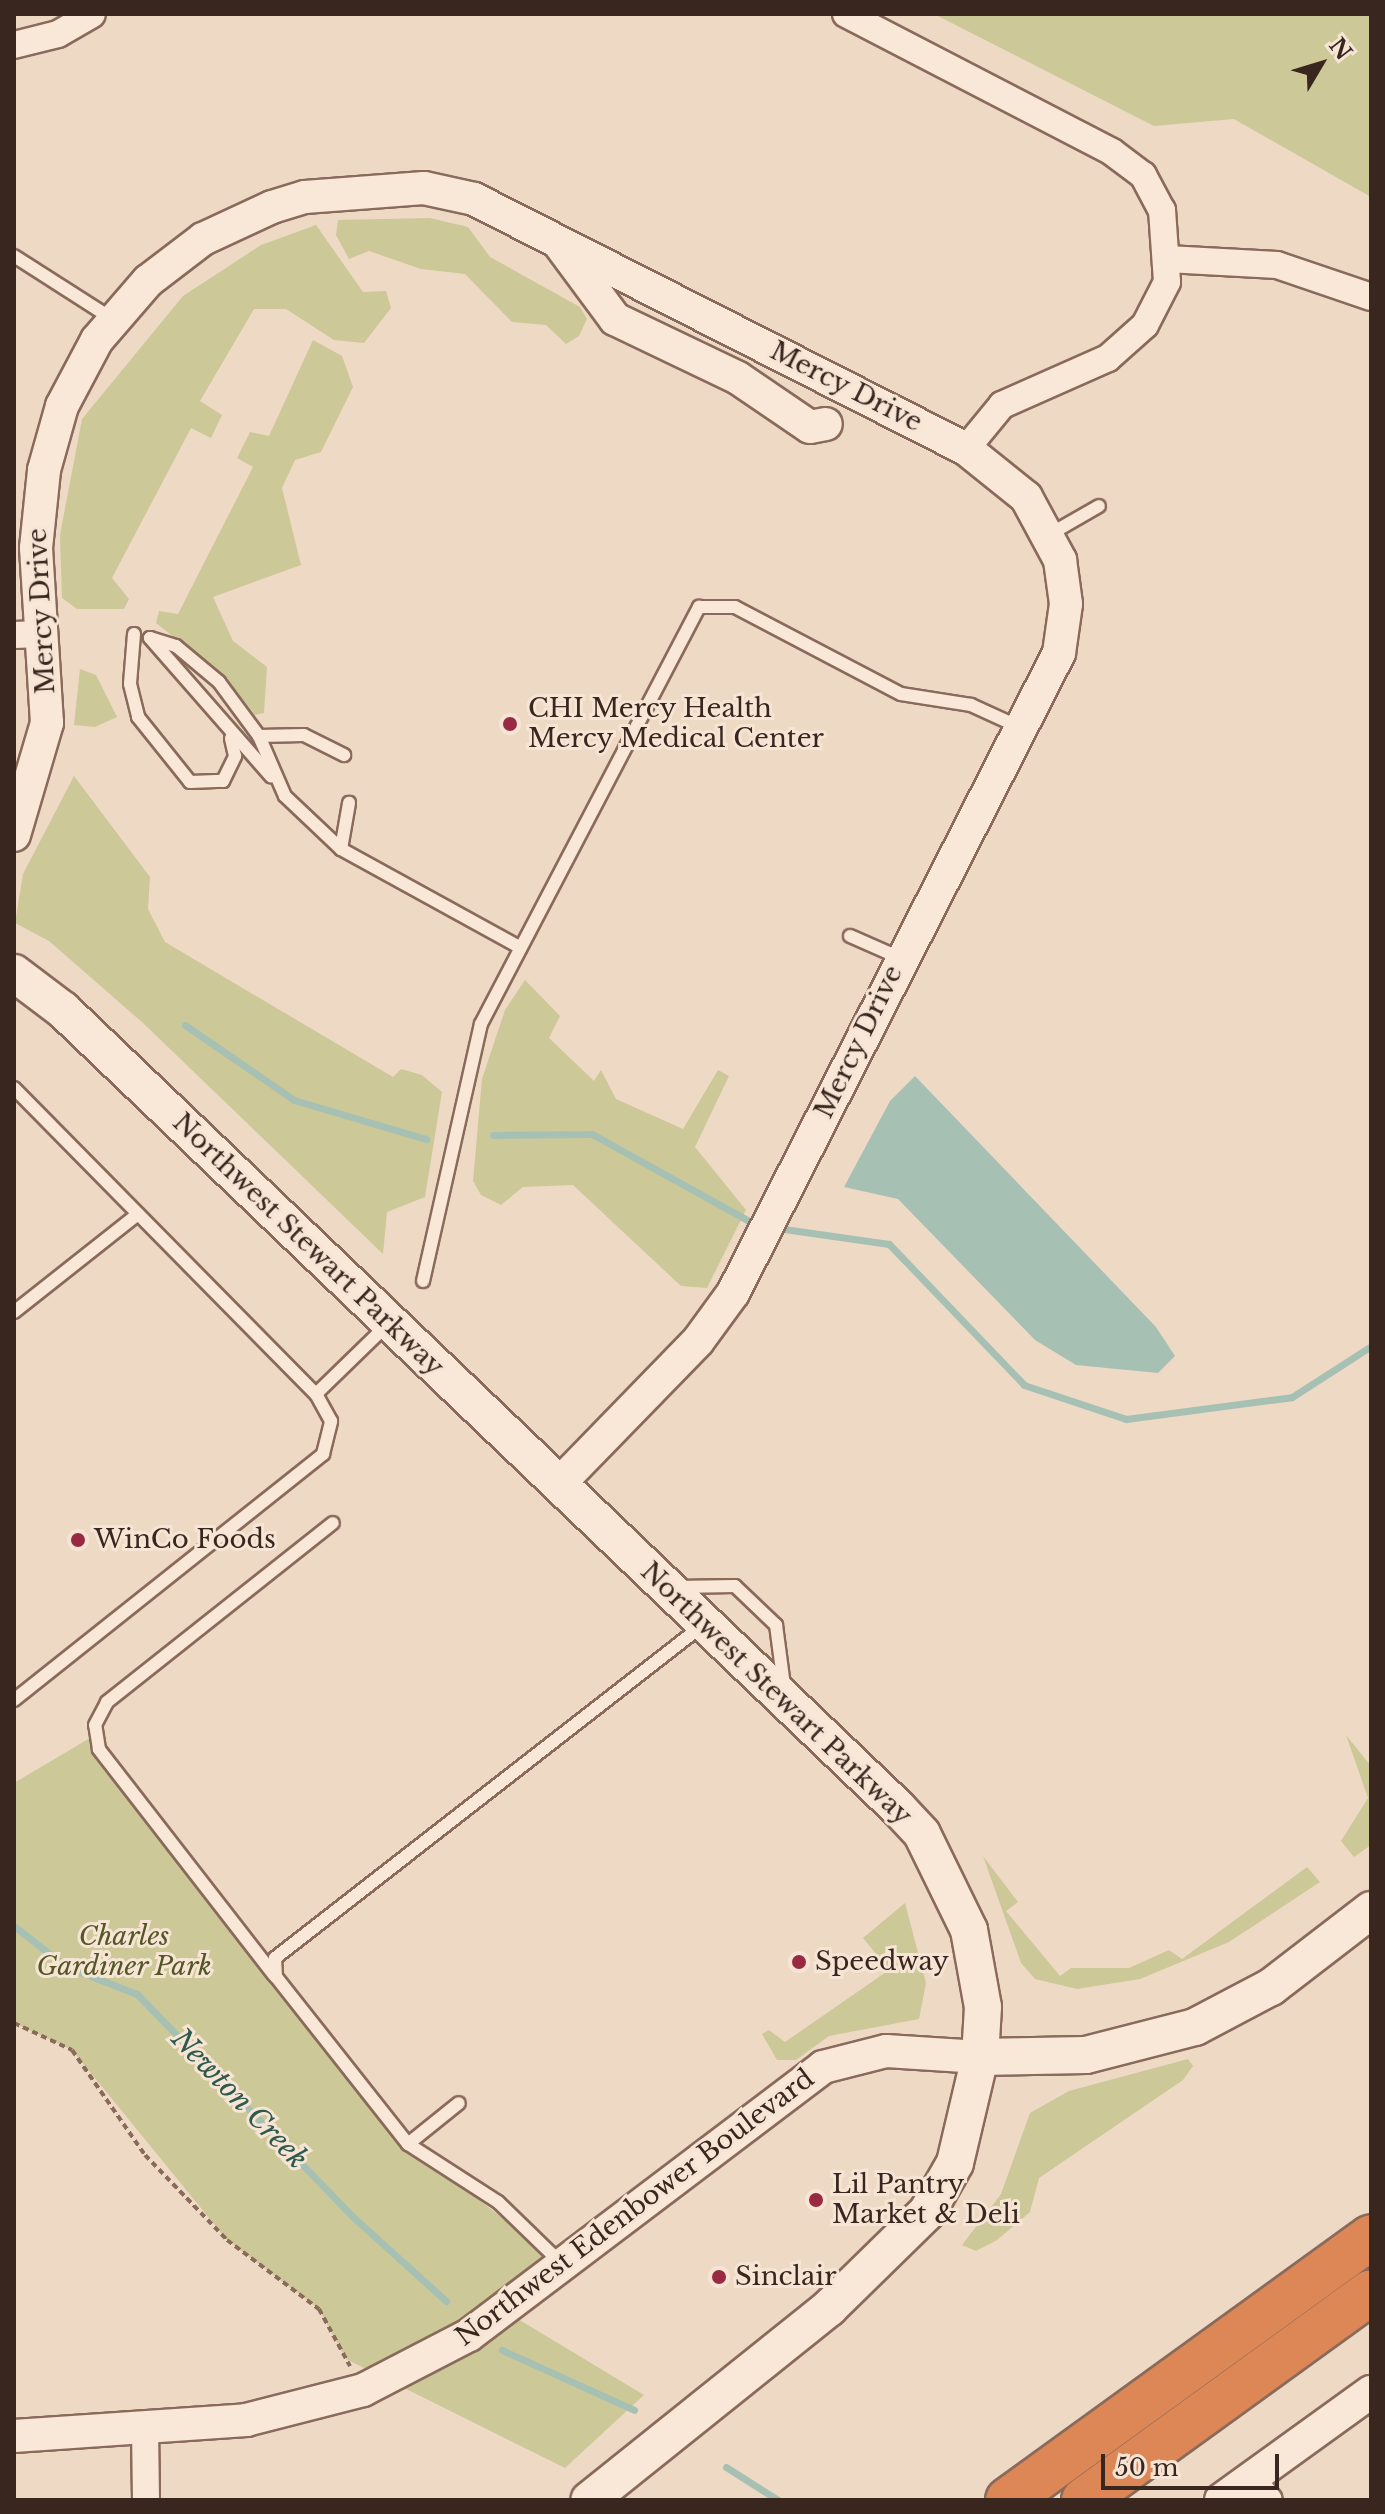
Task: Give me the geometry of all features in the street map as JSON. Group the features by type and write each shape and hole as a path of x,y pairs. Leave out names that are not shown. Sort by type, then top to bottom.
{"highway":[{"path":"1008,2500 1371,2237"},
{"path":"1084,2500 1371,2292"}],"main road":[{"name":"Northwest Stewart Parkway","path":"14,973 63,1010 703,1625 898,1808 939,1864 978,1967 980,2057 955,2163 927,2212 829,2308 589,2500"},
{"name":"Northwest Edenbower Boulevard","path":"980,2057 1086,2055 1195,2027 1271,1987 1371,1910"}],"street":[{"path":"14,45 58,34 92,14"},
{"path":"846,14 1129,162 1155,191 1167,259 1158,302 1128,344 1002,405 966,449"},
{"name":"Mercy Drive","path":"14,835 43,753 27,634 51,439 78,370 114,320 176,257 238,222 305,197 449,192 554,238 966,449 1009,480 1052,533 1065,583 1064,626 1022,729 900,958 770,1225 733,1293 698,1341 558,1485"},
{"path":"554,238 615,319 745,383 810,427 826,424"},
{"path":"1167,259 1266,263 1371,297"},
{"name":"Northwest Edenbower Boulevard","path":"14,2436 246,2420 363,2390 469,2335 823,2067 886,2051 980,2057"},
{"path":"1221,2500 1260,2489 1371,2392"},
{"path":"145,2428 146,2500"}],"lane":[{"path":"14,256 114,320"},
{"path":"1052,533 1099,506"},
{"path":"423,1281 451,1178 466,1069 521,948 699,607 735,607 901,694 971,705 1022,729"},
{"path":"134,634 130,684 138,717 175,767 200,787 223,781 235,756 231,738"},
{"path":"279,784 259,736 194,658 150,638 231,738 341,849 521,948"},
{"path":"259,736 304,735 344,755"},
{"path":"341,849 349,803"},
{"path":"850,936 900,958"},
{"path":"14,1088 316,1394 331,1421 323,1454 14,1700"},
{"path":"14,1312 138,1214"},
{"path":"316,1394 390,1323"},
{"path":"333,1523 107,1702 95,1725 99,1749 408,2144 498,2202 563,2265"},
{"path":"664,1587 735,1586 776,1625 786,1701"},
{"path":"276,1977 275,1958 294,1938 703,1625"},
{"path":"408,2144 459,2103"}],"path":[{"path":"14,2023 72,2050 145,2155 227,2240 319,2309 363,2390"}],"green space":[{"path":"934,14 1371,14 1371,197 1234,119 1154,126"},
{"path":"430,218 468,227 490,257 580,307 587,319 579,336 566,344 546,325 512,322 465,274 421,269 369,251 349,259 336,235 338,220"},
{"path":"316,225 363,292 386,291 391,308 364,343 334,340 286,309 254,309 200,401 222,415 211,438 191,428 112,578 129,599 124,609 77,609 62,598 60,535 82,419 183,296 261,245"},
{"path":"313,340 342,356 353,387 321,452 295,460 282,488 301,565 213,597 233,641 267,667 264,713 255,715 225,677 156,623 159,611 178,614 253,467 237,458 250,432 269,436"},
{"path":"80,669 96,675 117,717 95,727 74,725"},
{"path":"74,776 150,877 148,909 165,942 393,1077 401,1069 422,1075 442,1092 425,1197 387,1212 383,1254 143,1023 49,941 15,923 23,874"},
{"path":"525,980 560,1016 549,1038 594,1081 601,1070 616,1099 683,1129 718,1070 729,1076 695,1147 746,1210 707,1288 681,1286 573,1185 523,1187 501,1205 481,1195 473,1181 482,1079 505,1010"},
{"name":"Charles Gardiner Park","path":"95,1735 421,2155 563,2265 503,2310 644,2395 565,2468 346,2359 319,2309 227,2240 72,2050 14,2023 14,1783"},
{"path":"1346,1735 1371,1766 1371,1845 1354,1857 1341,1841 1368,1798"},
{"path":"983,1856 1018,1902 1006,1911 1060,1976 1071,1968 1129,1968 1169,1950 1182,1959 1307,1867 1320,1882 1229,1942 1140,1979 1077,1989 1035,1979 1021,1963"},
{"path":"905,1903 926,1983 919,2019 829,2036 796,2060 777,2060 762,2034 769,2030 785,2042 889,1970 863,1938"},
{"path":"1188,2059 1193,2066 1183,2080 1039,2178 1030,2212 997,2240 976,2251 962,2245 1001,2194 1030,2113 1069,2091"}],"shaded area":[{"path":"915,1076 1156,1327 1175,1356 1158,1373 1076,1365 1035,1340 898,1199 844,1187 890,1101"}],"waterway":[{"path":"185,1025 294,1100 426,1139"},
{"path":"493,1135 592,1134 756,1225"},
{"path":"777,1228 889,1244 1024,1385 1126,1419 1292,1397 1371,1346"},
{"name":"Newton Creek","path":"14,1926 65,1966 137,1994 352,2216 446,2301"},
{"name":"Newton Creek","path":"502,2350 634,2410"},
{"name":"Newton Creek","path":"726,2467 778,2500"}],"place":[{"name":"CHI Mercy Health Mercy Medical Center","path":"510,724"},
{"name":"WinCo Foods","path":"78,1540"},
{"name":"Speedway","path":"799,1962"},
{"name":"Lil Pantry Market & Deli","path":"816,2200"},
{"name":"Sinclair","path":"719,2277"}]}
